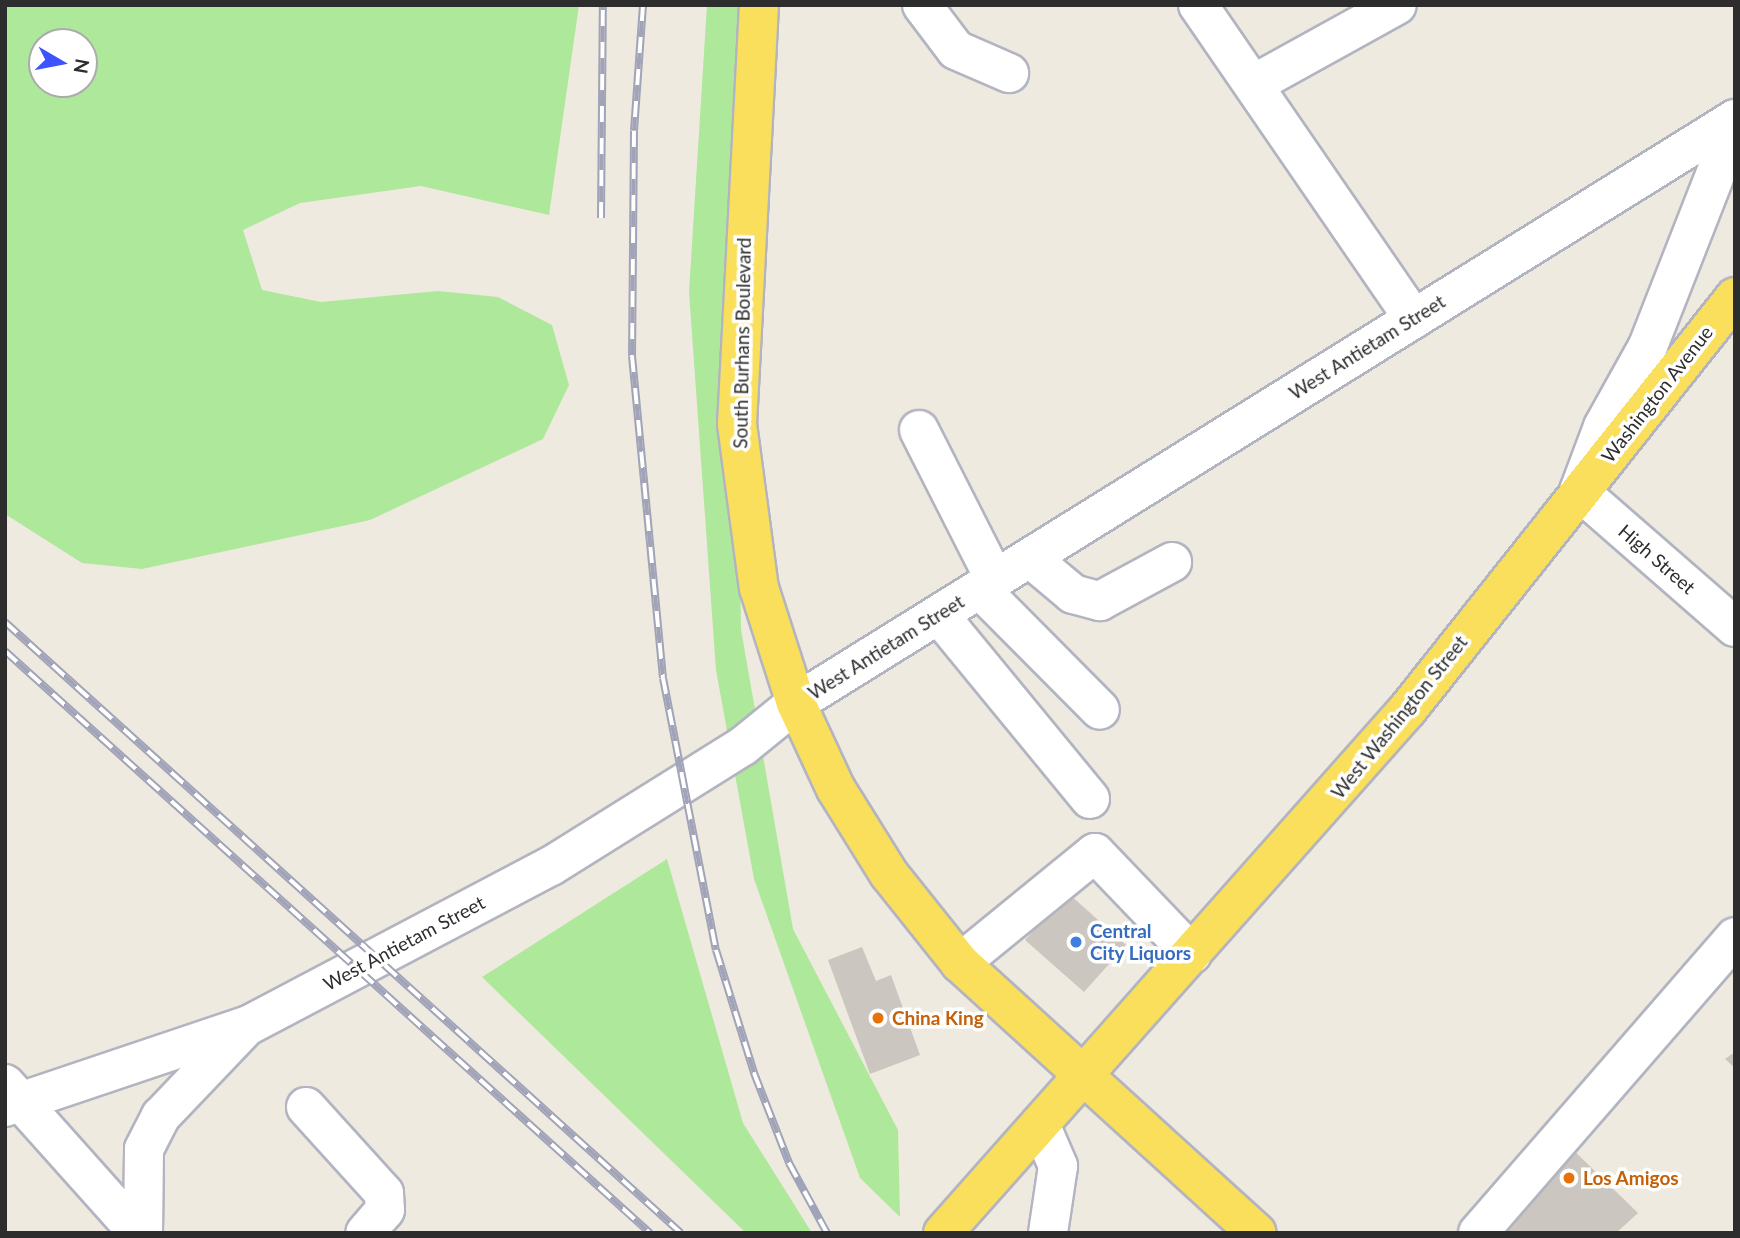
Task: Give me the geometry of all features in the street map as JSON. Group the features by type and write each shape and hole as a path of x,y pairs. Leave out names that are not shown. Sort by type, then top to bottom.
{"main road":[{"name":"South Burhans Boulevard","path":"759,5 737,424 759,588 796,704 836,789 882,863 960,964 1081,1077 1258,1233"},
{"name":"Washington Avenue","path":"1579,491 1731,308"},
{"name":"West Washington Street","path":"943,1233 1408,709 1579,491"}],"street":[{"path":"922,5 956,50 1009,74"},
{"path":"1198,5 1414,319"},
{"path":"1254,84 1397,5"},
{"name":"West Antietam Street","path":"9,1096 249,1025 551,866 743,746 796,704 1735,121"},
{"name":"West Washington Street","path":"1579,491 1603,427 1648,346 1735,121"},
{"path":"919,430 988,584 1100,710"},
{"name":"High Street","path":"1579,491 1735,627"},
{"path":"1030,558 1073,594 1100,601 1172,562"},
{"path":"939,615 1090,799"},
{"path":"960,964 1094,853 1192,954"},
{"path":"1478,1233 1735,937"},
{"path":"141,1233 144,1149 161,1116 249,1025"},
{"path":"9,1096 141,1233"},
{"path":"306,1107 384,1193 385,1210 365,1233"},
{"path":"1040,1124 1058,1166 1048,1233"}],"green space":[{"path":"5,5 579,5 549,215 421,186 300,203 243,230 262,290 321,302 438,291 498,297 552,325 569,385 543,439 370,520 142,569 82,563 5,514"},
{"path":"707,5 745,5 734,168 741,629 793,929 898,1130 900,1217 860,1178 754,879 716,670 689,292"},
{"path":"667,859 743,1123 812,1233 746,1233 482,977"}],"building":[{"name":"Central City Liquors","path":"1068,893 1126,945 1084,992 1025,940"},
{"name":"China King","path":"862,947 876,981 891,975 920,1055 870,1074 828,960"},
{"path":"1735,1052 1735,1068 1725,1059"},
{"name":"Los Amigos","path":"1566,1143 1638,1213 1616,1233 1493,1233"}],"railway":[{"path":"601,218 603,5"},
{"path":"643,5 634,131 632,356 663,678 716,950 754,1073 789,1163 827,1233"},
{"path":"5,622 681,1233"},
{"path":"5,651 650,1233"}],"place":[{"name":"Central City Liquors","path":"1076,942"},
{"name":"China King","path":"878,1018"},
{"name":"Los Amigos","path":"1569,1178"}]}
